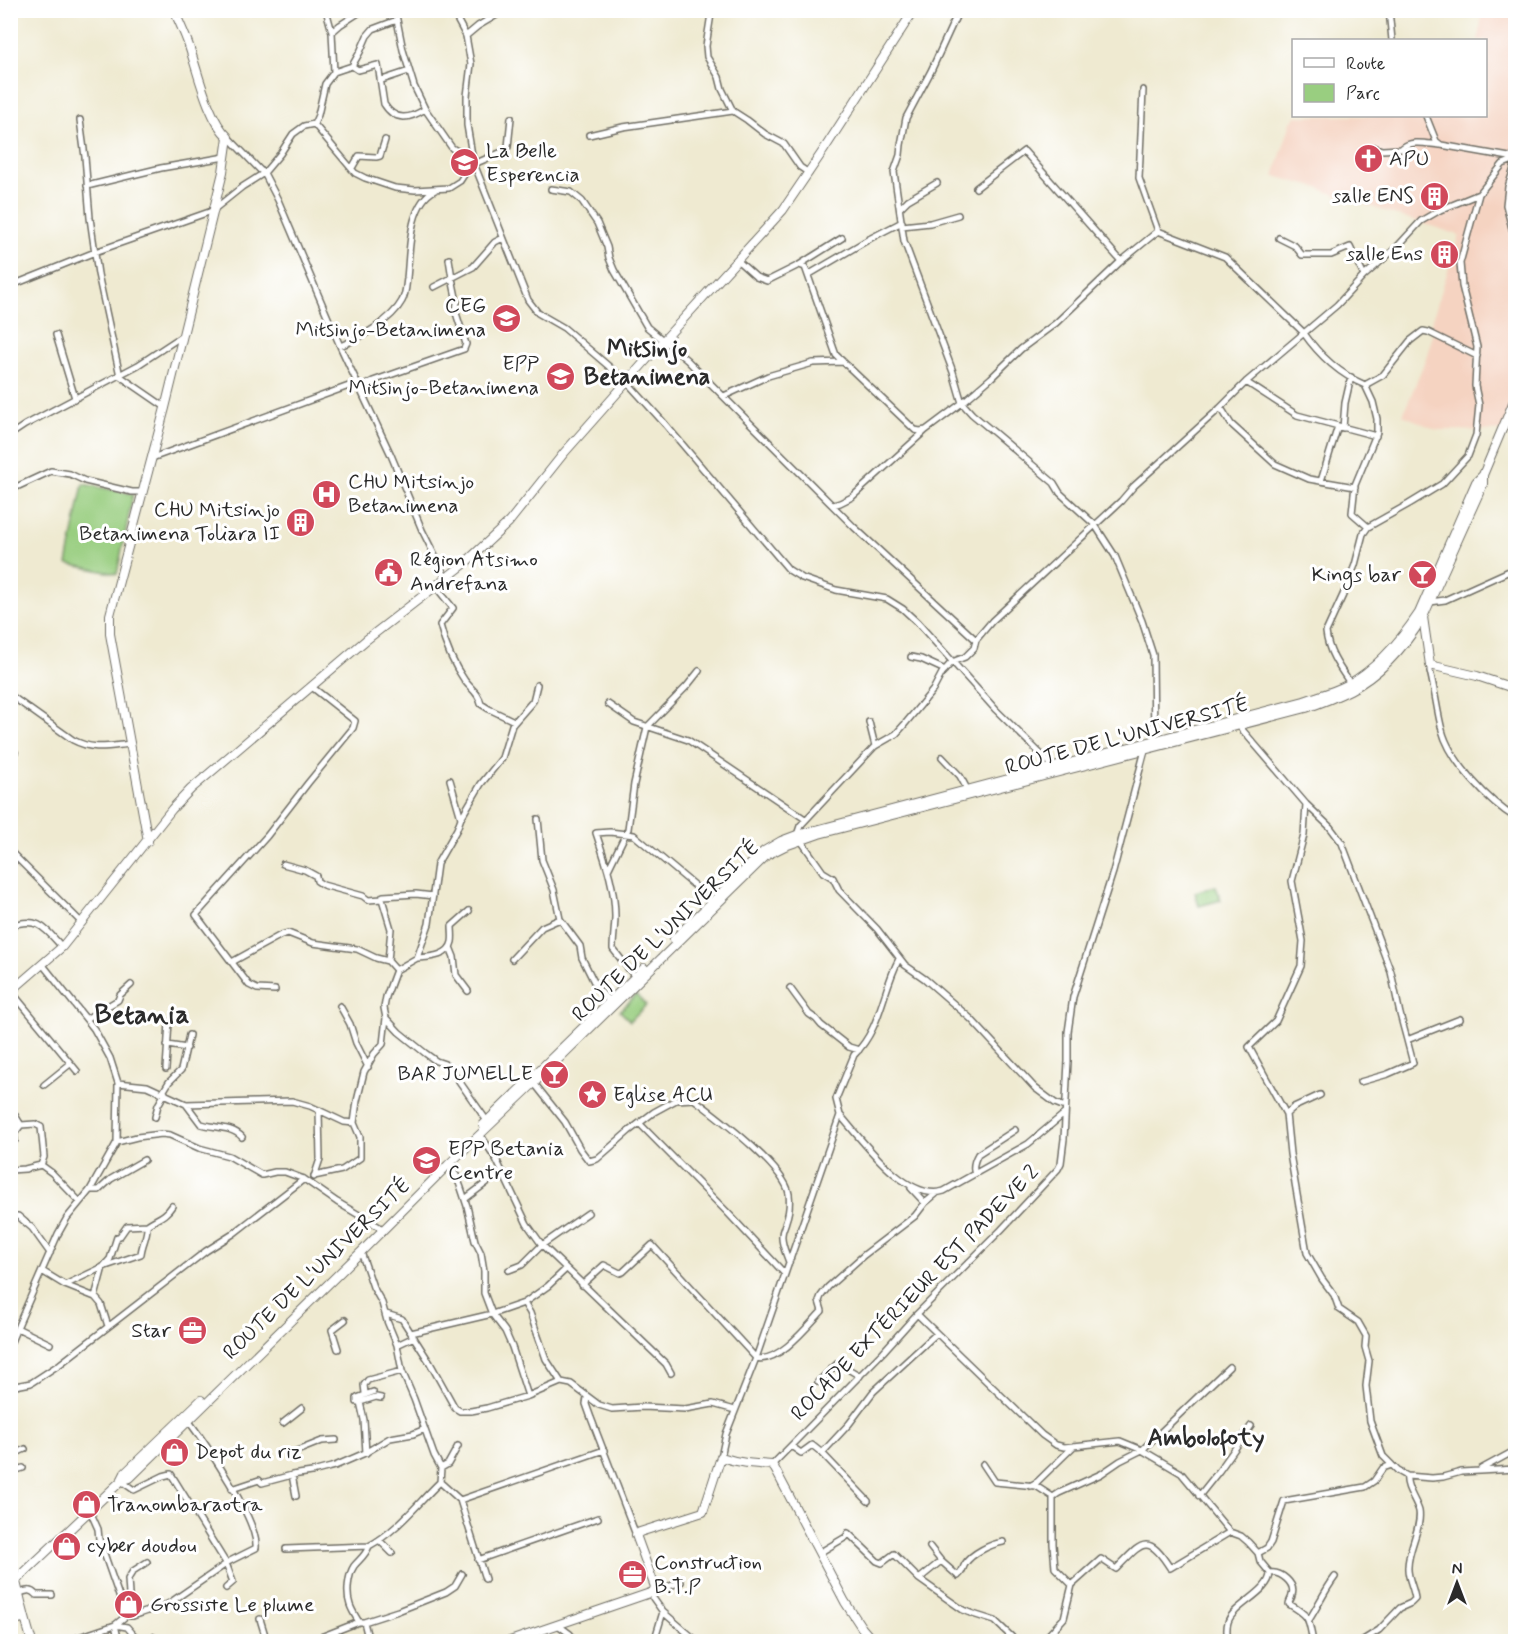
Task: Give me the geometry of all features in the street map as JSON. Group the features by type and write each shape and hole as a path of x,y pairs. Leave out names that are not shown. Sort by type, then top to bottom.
{"main road":[{"path":"148,841 110,634 110,615 152,458 223,172 228,137 221,130 213,114 174,10"},
{"path":"11,991 62,947 172,809 191,789 366,640 484,547 509,522 564,453 783,210 914,10"},
{"name":"ROUTE DE L'UNIVERSITÉ","path":"14,1583 764,851 798,837 1306,708 1340,695 1372,676 1411,636 1423,617 1483,484 1483,475 1515,396"},
{"name":"ROUTE DE L'UNIVERSITÉ","path":"847,825 967,789 1304,701 1350,683 1390,650 1419,613 1476,482 1483,475"},
{"path":"1423,617 1430,665 1477,676 1515,689"},
{"name":"ROUTE DE L'UNIVERSITÉ","path":"121,1481 130,1478 767,855 798,837"},
{"path":"507,1641 653,1592 655,1587 636,1535 703,1512 721,1457 731,1461 772,1465 853,1615 874,1641"},
{"path":"10,1559 14,1593 27,1641"},
{"path":"14,1593 32,1641"}],"street":[{"path":"326,10 332,32 334,72"},
{"path":"395,10 409,71 425,110 452,148 474,162"},
{"path":"452,10 466,36 471,64 467,96 467,125 474,162 528,300 538,313 564,328 627,382 789,570 802,578 836,590 887,599 903,609 996,710 1054,767"},
{"path":"466,36 505,10"},
{"path":"959,10 931,72 906,118 900,155 894,172 901,207 904,241 962,403 1054,483 1060,493 1095,525 1115,556 1153,655 1154,741"},
{"path":"1389,10 1392,39"},
{"path":"332,32 357,15"},
{"path":"711,15 706,46 707,57 733,111 783,144 800,167 809,173"},
{"path":"314,124 325,84 334,72 352,66 373,29 397,20"},
{"path":"352,66 358,70 378,65 384,104 387,109 403,117 411,117 425,110"},
{"path":"381,80 409,71"},
{"path":"1143,90 1139,178 1158,231 1225,257 1303,332 1322,357 1365,385 1377,419 1376,436 1355,487 1352,513 1368,527"},
{"path":"589,135 622,127 733,111"},
{"path":"1426,117 1436,141 1441,145"},
{"path":"314,124 355,173 381,184 405,189 435,190 449,188 460,181 474,162 502,152 508,147 511,118"},
{"path":"80,120 98,274 120,376 165,406"},
{"path":"10,286 95,252 212,211 264,173 293,134 304,126 314,124"},
{"path":"228,137 264,173 278,200 422,530 447,578"},
{"path":"352,168 359,156 380,156 385,140"},
{"path":"1373,147 1382,150 1401,149 1406,144 1412,143 1441,145 1515,160"},
{"path":"976,188 1024,151 1121,261"},
{"path":"87,186 161,168 225,157"},
{"path":"1350,683 1335,661 1326,632 1355,565 1364,534 1368,527 1442,484 1468,456 1476,435 1479,405 1475,386 1477,346 1462,286 1460,263 1479,194 1503,164 1515,160"},
{"path":"1515,160 1506,205 1515,244"},
{"path":"901,207 908,200 937,183"},
{"path":"551,189 571,192 582,201 597,223 614,270 647,327 687,360 854,527 976,640"},
{"path":"340,346 371,331 402,302 409,259 410,233 422,200 435,190"},
{"path":"582,1284 604,1265 620,1273 623,1272 652,1245 756,1358 768,1358 801,1334 822,1311 819,1301 828,1287 864,1255 915,1216 937,1193 1028,1144 1066,1110 1035,1088 970,1019 899,959 877,929 839,890 832,878 823,872 798,837 800,826 875,746 896,734 933,690 945,670 952,662 965,657 974,648 976,640 992,621 1166,456 1246,382 1337,304 1421,221 1440,210 1479,194"},
{"path":"808,275 871,238 902,224 930,223 958,215"},
{"path":"833,505 852,497 926,430 962,403 1021,349 1056,323 1121,261 1158,231"},
{"path":"434,287 473,267 495,242 502,238"},
{"path":"737,260 756,277 767,281 799,266 842,238"},
{"path":"1279,238 1295,246 1302,255 1330,255 1350,247 1364,276"},
{"path":"152,458 464,349 466,344 456,313 458,302 449,258"},
{"path":"799,266 805,267 836,355 915,430 926,430"},
{"path":"1365,385 1383,375 1410,341 1424,331 1477,356"},
{"path":"56,335 75,398"},
{"path":"10,435 75,398 120,376 182,336"},
{"path":"724,396 768,376 813,363 843,362"},
{"path":"1322,481 1341,427 1351,377"},
{"path":"1246,382 1297,415 1376,436"},
{"path":"1219,409 1223,411 1230,424 1275,464 1309,479 1355,487"},
{"path":"10,490 51,471 70,474 85,481 132,492 142,492"},
{"path":"1430,602 1445,600 1515,568"},
{"path":"436,587 453,608 440,625 446,645 462,677 480,697 481,704 514,721"},
{"path":"911,657 945,670"},
{"path":"1430,665 1442,730 1448,745 1481,789 1515,818"},
{"path":"608,870 630,822 634,784 647,727 687,687 699,671"},
{"path":"417,958 429,924 437,864 457,829 460,818 481,784 502,758 512,725 533,701 537,684"},
{"path":"275,990 257,989 249,985 196,915 267,836 353,728 355,721 312,687"},
{"path":"10,695 84,746 93,748 131,744"},
{"path":"608,704 634,722 688,740 805,819"},
{"path":"869,722 875,746"},
{"path":"1239,726 1342,843 1391,972 1413,1063 1388,1074 1360,1082"},
{"name":"ROCADE EXTÉRIEUR EST PADEVE 2","path":"772,1465 1058,1169 1062,1154 1066,1110 1068,1032 1073,997 1113,872 1145,750"},
{"path":"942,757 960,776 967,789"},
{"path":"450,780 460,818"},
{"path":"1306,804 1304,835 1292,880 1303,941 1301,966 1276,1021 1249,1047 1286,1114 1290,1154 1307,1253 1334,1294 1339,1309 1358,1322 1366,1336 1365,1347 1369,1362 1366,1386 1370,1421 1383,1456 1407,1476 1432,1478 1479,1470 1515,1469"},
{"path":"538,819 542,860 554,890 560,919 580,946 582,958 597,988 609,1001"},
{"path":"635,977 613,949 614,909 608,870 596,833 634,835 711,903"},
{"path":"10,851 82,923"},
{"path":"283,864 305,870 316,876 317,881 323,885 363,896 368,900 407,894 433,896"},
{"path":"382,899 390,929 388,961"},
{"path":"10,1387 32,1383 60,1364 306,1180 342,1170 360,1158 360,1137 354,1123 357,1101 364,1072 384,1040 386,1018 384,1008 396,970 417,958 434,957 450,947 452,926 469,910"},
{"path":"512,959 542,927 560,919"},
{"path":"10,926 18,923 38,923 62,947"},
{"path":"232,962 281,934 288,933 314,943 357,949 388,961 396,970"},
{"path":"450,947 454,957 456,975 468,991"},
{"path":"899,959 887,985 879,1017 854,1055 836,1099 840,1116 883,1163 908,1184 925,1203"},
{"path":"10,1344 67,1218 90,1190 117,1142 118,1083 111,1058 86,1019 43,965"},
{"path":"86,1019 118,1000 131,985"},
{"path":"790,988 820,1025 849,1047 859,1050"},
{"path":"11,991 77,1071"},
{"path":"340,1006 368,1067"},
{"path":"386,1018 425,1053 445,1064 452,1071 487,1121"},
{"path":"1407,1040 1460,1019"},
{"path":"166,1069 169,1022"},
{"path":"155,1117 169,1082 182,1070 189,1035"},
{"path":"167,1046 187,1048"},
{"path":"44,1085 70,1064"},
{"path":"118,1083 147,1086 186,1104 292,1101 319,1110 336,1119 354,1123"},
{"path":"534,1083 565,1122 589,1161 597,1159 654,1112 676,1100 694,1099 754,1148 787,1186 789,1206 782,1235 789,1263"},
{"path":"1286,1114 1294,1107 1320,1095"},
{"path":"186,1104 201,1124 232,1130 242,1137"},
{"path":"10,1107 21,1125"},
{"path":"314,1176 320,1159 319,1110"},
{"path":"721,1457 726,1434 756,1358 840,1116"},
{"path":"15,1140 14,1134 21,1125 35,1124 41,1127 44,1157 41,1165"},
{"path":"640,1124 785,1274"},
{"path":"975,1174 973,1169 978,1154 1015,1130"},
{"path":"480,1134 503,1173 527,1224 542,1245 666,1364 671,1373"},
{"path":"117,1142 137,1137 170,1135 199,1148 229,1156 262,1175 285,1172 306,1180 337,1202 381,1227"},
{"path":"90,1190 99,1190 111,1179 144,1160"},
{"path":"10,1170 41,1165"},
{"path":"41,1165 80,1202"},
{"path":"448,1165 456,1175 465,1199 475,1241 481,1252 484,1293 492,1314 505,1331 512,1347 528,1396"},
{"path":"465,1199 498,1174 503,1173"},
{"path":"908,1184 927,1192 937,1193"},
{"path":"95,1297 103,1267 110,1259 117,1237 127,1226 147,1226 167,1214 172,1206"},
{"path":"509,1270 522,1265 542,1245 588,1213"},
{"path":"10,1219 18,1216 32,1227 50,1253"},
{"path":"65,1285 103,1267 141,1254 147,1226"},
{"path":"286,1549 369,1546 391,1531 440,1482 441,1468 402,1371 397,1345 361,1252"},
{"path":"397,1345 413,1335 524,1303 548,1286 566,1269"},
{"path":"42,1271 65,1285 95,1297 101,1304 108,1326"},
{"path":"524,1303 530,1313 546,1359 561,1382"},
{"path":"386,1314 402,1319 455,1408 460,1411 487,1408 528,1396 561,1382 571,1384 599,1406 612,1409 685,1408 713,1404 735,1410"},
{"path":"917,1314 1042,1435 1056,1445 1120,1442 1142,1450 1180,1473 1230,1532 1241,1536 1248,1542 1258,1553 1260,1561 1270,1573 1270,1578 1230,1617 1227,1628 1228,1641"},
{"path":"338,1349 332,1330 345,1320"},
{"path":"17,1328 50,1344"},
{"path":"822,1453 849,1424 873,1392 936,1334"},
{"path":"818,1383 838,1363 860,1376"},
{"path":"1053,1497 1101,1474 1142,1450 1229,1367"},
{"path":"365,1393 364,1385 368,1380 402,1371"},
{"path":"366,1453 364,1420 357,1398 365,1393 373,1392"},
{"path":"360,1402 376,1397 381,1398"},
{"path":"587,1398 586,1404 636,1535"},
{"path":"283,1423 302,1408"},
{"path":"126,1614 133,1616 168,1604 226,1563 256,1548 254,1531 240,1501 188,1420"},
{"path":"1199,1496 1251,1426"},
{"path":"232,1489 259,1480 262,1482 335,1466 366,1453 390,1438 413,1434 425,1429"},
{"path":"297,1451 322,1441 336,1440"},
{"path":"791,1446 801,1453 812,1445 868,1501"},
{"path":"1030,1486 1075,1445"},
{"path":"441,1468 448,1464 458,1446"},
{"path":"10,1456 25,1449"},
{"path":"460,1500 604,1450"},
{"path":"1479,1470 1515,1450"},
{"path":"983,1464 996,1482 1036,1486 1053,1497"},
{"path":"1258,1553 1267,1548 1271,1542 1284,1501 1365,1487 1374,1481 1383,1468 1392,1465"},
{"path":"10,1472 23,1468"},
{"path":"121,1481 134,1490 171,1474 226,1563 233,1582 226,1588"},
{"path":"292,1475 296,1496"},
{"path":"1360,1641 1379,1630 1400,1608 1415,1599 1407,1568 1420,1518 1414,1498 1406,1484 1407,1476"},
{"path":"440,1482 460,1500 459,1503 485,1579"},
{"path":"1053,1497 1055,1568 1072,1585"},
{"path":"90,1511 126,1614"},
{"path":"478,1560 598,1518"},
{"path":"1042,1641 1064,1617 1072,1585 1101,1559 1116,1569 1139,1546 1151,1545 1161,1553 1170,1568 1230,1532"},
{"path":"819,1554 846,1537 848,1533 877,1561 882,1563 894,1554 919,1579 963,1610 995,1621 1017,1641"},
{"path":"379,1540 392,1553"},
{"path":"930,1546 941,1561 958,1576 972,1556 994,1544 1003,1542"},
{"path":"369,1546 367,1552 352,1570 348,1586 350,1606 362,1622 369,1641"},
{"path":"919,1579 941,1561"},
{"path":"115,1625 130,1611 128,1579 134,1571 147,1562"},
{"path":"1270,1573 1274,1572 1283,1576 1293,1592 1289,1604 1309,1620 1313,1641"},
{"path":"308,1641 398,1611 446,1592 455,1586 462,1574"},
{"path":"1309,1620 1324,1591 1335,1577"},
{"path":"681,1582 653,1592 653,1598 663,1612 698,1641"},
{"path":"14,1593 28,1590 36,1595 52,1595"},
{"path":"654,1641 663,1612"},
{"path":"260,1619 265,1641"},
{"path":"115,1625 119,1641"},
{"path":"64,1641 115,1625 128,1627 141,1641 153,1637"},
{"path":"558,1625 570,1634 569,1640 566,1641"}],"shaded area":[{"path":"1483,11 1515,11 1515,431 1437,430 1403,415 1426,358 1432,338 1432,321 1459,235 1318,188 1274,176 1291,122 1295,117 1487,117 1487,39 1478,39"}],"green space":[{"path":"83,484 133,494 117,574 67,564"},
{"path":"1216,886 1221,900 1199,906 1195,892"},
{"path":"636,995 646,1005 630,1021 620,1011"}],"place":[{"name":"APU","path":"1368,159"},
{"name":"La Belle Esperencia","path":"465,163"},
{"name":"salle ENS","path":"1435,196"},
{"name":"salle Ens","path":"1444,254"},
{"name":"CEG Mitsinjo-Betanimena","path":"507,318"},
{"name":"EPP Mitsinjo-Betanimena","path":"560,376"},
{"name":"CHU Mitsinjo Betanimena","path":"327,494"},
{"name":"CHU Mitsinjo Betanimena Toliara II","path":"301,522"},
{"name":"Région Atsimo Andrefana","path":"389,572"},
{"name":"Kings bar","path":"1422,575"},
{"name":"BAR JUMELLE","path":"554,1074"},
{"name":"Eglise ACU","path":"592,1095"},
{"name":"EPP Betania Centre","path":"427,1161"},
{"name":"Star","path":"192,1331"},
{"name":"Depot du riz","path":"174,1452"},
{"name":"Tranombaraotra","path":"86,1505"},
{"name":"cyber doudou","path":"66,1546"},
{"name":"Construction B.T.P","path":"633,1575"},
{"name":"Grossiste Le plume","path":"129,1605"}],"district":[{"name":"Mitsinjo Betanimena","path":"647,363"},
{"name":"Betania","path":"142,1015"},
{"name":"Ambolofoty","path":"1206,1438"}]}
